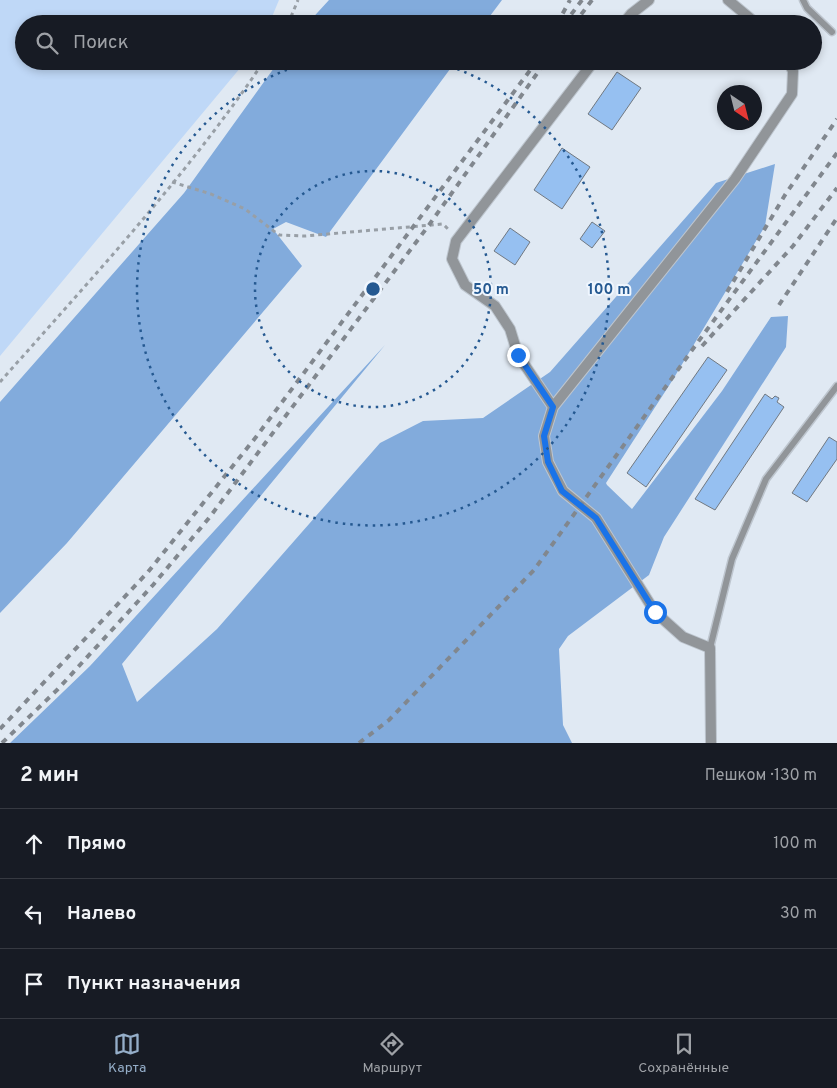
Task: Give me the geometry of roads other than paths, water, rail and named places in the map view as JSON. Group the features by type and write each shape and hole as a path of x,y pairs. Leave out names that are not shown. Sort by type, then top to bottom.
{"street":[{"path":"630,15 649,0"},
{"path":"728,0 746,15"},
{"path":"553,407 518,355 510,329 495,306 465,285 452,260 456,241 587,70"},
{"path":"711,743 710,648 683,637 655,612 596,518 562,491 548,462 544,436 553,407 735,179 792,94 794,70"}],"lane":[{"path":"803,0 807,8 814,15"},
{"path":"822,22 832,32"},
{"path":"710,648 732,558 766,479 837,386"}],"railway":[{"path":"562,15 570,0"},
{"path":"571,15 582,0"},
{"path":"581,15 592,0"},
{"path":"0,729 148,572 256,437 530,70"},
{"path":"2,743 58,689 153,585 209,518 429,225 540,70"},
{"path":"727,292 785,195 837,119"},
{"path":"359,743 389,720 534,570 837,153"},
{"path":"702,346 793,246 837,188"},
{"path":"779,305 837,218"}]}
